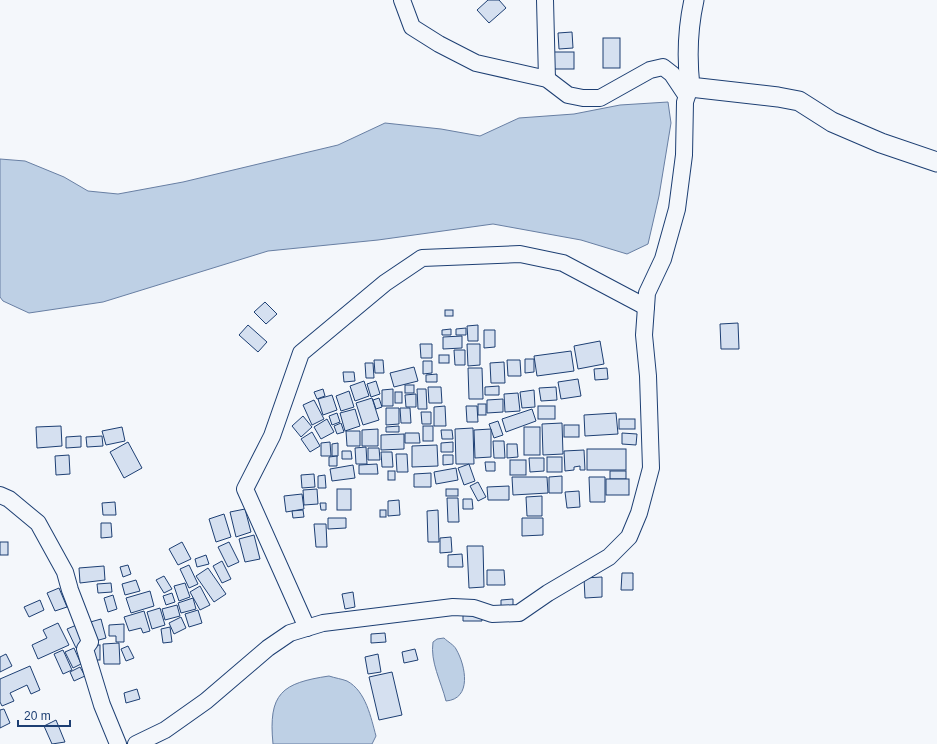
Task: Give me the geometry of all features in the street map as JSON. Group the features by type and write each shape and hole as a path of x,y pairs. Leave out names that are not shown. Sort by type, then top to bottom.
{"street":[{"path":"402,0 412,27 440,44 476,63 546,79 568,95 583,98 600,98 650,70 663,66 688,91 778,97 799,101 832,122 881,143 937,162"},
{"path":"545,0 546,79"},
{"path":"136,744 166,730 200,705 268,648 290,634 323,623 453,607 474,608 492,614 519,613 548,593 609,557 629,537 639,513 651,468 648,376 644,335 647,293 663,259 677,209 684,155 692,9 694,0"},
{"path":"307,628 245,489 272,436 301,353 385,283 422,258 520,254 563,263 646,307"},
{"path":"0,495 9,499 38,523 65,572 70,590 90,642 85,649 89,664 118,744"}],"water":[{"path":"668,102 671,123 659,196 648,244 627,254 581,240 493,224 378,240 268,251 103,302 29,313 3,301 0,297 0,159 25,161 64,177 88,191 118,194 183,182 338,145 385,123 441,129 480,136 519,118 574,114 620,105"},
{"path":"444,638 455,648 460,656 464,672 463,688 460,694 454,699 446,701 434,664 432,649 433,642 437,639"},
{"path":"329,676 347,681 359,691 370,713 376,736 372,744 273,744 273,713 276,702 282,694 289,687 300,682"}],"building":[{"path":"488,0 499,0 506,8 489,23 477,10"},
{"path":"572,32 573,48 559,49 558,33"},
{"path":"603,38 620,38 620,68 603,68"},
{"path":"554,52 574,52 574,69 554,69"},
{"path":"265,302 277,314 266,324 254,312"},
{"path":"445,310 453,310 453,316 445,316"},
{"path":"738,323 739,349 721,349 720,324"},
{"path":"248,325 267,342 258,352 239,335"},
{"path":"478,325 478,341 468,341 467,326"},
{"path":"466,328 466,335 456,335 456,329"},
{"path":"451,329 451,335 442,335 442,330"},
{"path":"484,330 495,330 495,347 484,348"},
{"path":"462,336 462,348 443,349 443,337"},
{"path":"600,341 604,364 578,369 574,346"},
{"path":"420,344 432,344 432,358 421,358"},
{"path":"467,344 480,344 480,365 468,366"},
{"path":"454,350 465,350 465,365 455,365"},
{"path":"571,351 574,371 537,376 534,356"},
{"path":"439,355 449,355 449,363 439,363"},
{"path":"525,359 534,359 534,372 525,373"},
{"path":"374,360 383,360 384,373 375,373"},
{"path":"507,360 520,360 521,376 508,376"},
{"path":"423,361 432,361 432,373 423,374"},
{"path":"504,362 505,383 491,383 490,363"},
{"path":"365,363 373,363 374,378 366,378"},
{"path":"414,367 418,381 394,387 390,373"},
{"path":"468,368 482,368 483,399 469,399"},
{"path":"607,368 608,379 595,380 594,369"},
{"path":"343,372 354,372 355,381 344,382"},
{"path":"437,374 437,382 426,382 426,375"},
{"path":"578,379 581,396 561,399 558,382"},
{"path":"364,381 369,396 355,401 350,386"},
{"path":"376,381 380,394 371,397 367,384"},
{"path":"405,385 414,385 414,393 405,393"},
{"path":"499,386 499,395 485,395 485,387"},
{"path":"428,387 441,387 442,403 429,403"},
{"path":"556,387 557,400 541,401 539,388"},
{"path":"323,389 325,396 317,399 314,392"},
{"path":"393,389 393,406 382,406 382,390"},
{"path":"417,389 426,389 427,409 418,409"},
{"path":"534,390 535,407 522,408 520,392"},
{"path":"349,391 354,407 341,411 336,396"},
{"path":"395,392 402,392 402,403 395,403"},
{"path":"518,393 520,411 505,412 504,394"},
{"path":"416,394 416,407 406,407 405,395"},
{"path":"332,395 337,410 323,415 318,399"},
{"path":"372,398 379,420 363,425 356,403"},
{"path":"379,398 382,407 376,409 373,400"},
{"path":"503,399 503,412 487,413 487,400"},
{"path":"314,400 324,419 312,425 303,405"},
{"path":"478,404 486,404 486,415 478,415"},
{"path":"445,406 446,426 434,426 434,407"},
{"path":"466,406 477,406 478,422 467,422"},
{"path":"538,406 555,406 555,419 538,419"},
{"path":"386,408 399,408 399,424 386,425"},
{"path":"400,408 410,408 411,423 401,423"},
{"path":"355,409 360,426 345,431 340,413"},
{"path":"532,409 536,421 506,432 502,419"},
{"path":"421,412 431,412 431,424 422,424"},
{"path":"337,413 340,422 332,425 329,416"},
{"path":"616,413 618,434 585,436 584,415"},
{"path":"303,416 312,427 301,437 292,426"},
{"path":"327,419 334,432 321,439 314,427"},
{"path":"619,419 635,419 635,429 619,429"},
{"path":"498,421 503,435 494,438 489,424"},
{"path":"341,423 344,432 337,434 334,426"},
{"path":"562,423 563,454 543,455 542,424"},
{"path":"564,425 579,425 579,437 564,437"},
{"path":"61,426 62,446 37,448 36,427"},
{"path":"399,426 399,432 386,432 386,427"},
{"path":"423,426 433,426 433,441 423,441"},
{"path":"122,427 125,441 106,445 102,431"},
{"path":"524,427 540,427 540,455 524,455"},
{"path":"473,428 474,464 456,464 455,429"},
{"path":"378,429 378,446 362,446 362,430"},
{"path":"491,429 491,457 475,458 474,430"},
{"path":"441,430 452,430 453,439 442,439"},
{"path":"346,431 360,431 360,446 347,446"},
{"path":"312,432 320,446 310,452 301,439"},
{"path":"405,433 419,433 420,443 405,443"},
{"path":"622,433 637,434 636,445 622,444"},
{"path":"404,434 404,449 381,450 381,435"},
{"path":"81,436 81,447 66,448 66,437"},
{"path":"102,436 103,446 87,447 86,437"},
{"path":"493,441 504,441 505,458 494,458"},
{"path":"128,442 142,468 124,478 110,452"},
{"path":"330,442 331,456 321,456 321,443"},
{"path":"453,442 453,452 441,452 441,443"},
{"path":"338,443 338,456 332,456 332,444"},
{"path":"507,444 517,444 518,457 507,458"},
{"path":"437,445 438,466 412,467 412,446"},
{"path":"366,447 367,464 356,464 355,448"},
{"path":"368,448 379,448 380,460 368,460"},
{"path":"587,449 626,449 626,470 587,470"},
{"path":"584,450 585,470 580,470 580,466 574,467 574,470 565,471 564,451"},
{"path":"342,451 351,451 352,459 342,459"},
{"path":"381,452 392,452 393,467 382,467"},
{"path":"396,454 407,454 408,472 397,472"},
{"path":"69,455 70,474 56,475 55,456"},
{"path":"443,455 453,455 453,464 443,465"},
{"path":"337,456 337,466 329,466 329,457"},
{"path":"547,457 562,457 562,472 547,472"},
{"path":"529,458 544,458 544,471 530,472"},
{"path":"510,460 526,460 526,475 510,475"},
{"path":"485,462 495,462 495,471 486,471"},
{"path":"377,464 378,474 359,474 359,465"},
{"path":"469,464 475,481 464,485 458,468"},
{"path":"353,465 355,478 332,481 330,469"},
{"path":"456,468 458,480 436,484 434,472"},
{"path":"388,471 395,471 395,480 388,480"},
{"path":"610,471 626,471 626,479 610,479"},
{"path":"431,473 431,487 414,487 414,474"},
{"path":"314,474 315,487 302,488 301,475"},
{"path":"325,475 326,488 318,488 318,476"},
{"path":"562,476 562,493 549,493 549,477"},
{"path":"512,477 547,477 548,493 513,495"},
{"path":"589,477 605,477 605,502 590,502"},
{"path":"606,479 629,479 629,495 606,495"},
{"path":"478,482 486,497 478,501 470,486"},
{"path":"509,486 509,500 488,500 487,487"},
{"path":"317,489 318,504 304,505 303,490"},
{"path":"337,489 351,489 351,510 337,510"},
{"path":"446,489 458,489 458,496 446,496"},
{"path":"579,491 580,507 567,508 565,492"},
{"path":"302,494 304,509 286,512 284,496"},
{"path":"542,496 542,516 527,516 526,497"},
{"path":"447,498 458,498 459,522 448,522"},
{"path":"463,499 472,499 473,509 463,509"},
{"path":"399,500 400,515 388,516 388,501"},
{"path":"115,502 116,515 103,515 102,503"},
{"path":"320,503 326,503 326,510 321,510"},
{"path":"245,509 251,532 236,537 230,512"},
{"path":"303,510 304,517 293,518 292,511"},
{"path":"380,510 386,510 386,517 380,517"},
{"path":"438,510 439,542 428,542 427,511"},
{"path":"224,514 231,537 216,542 209,519"},
{"path":"328,518 346,518 346,528 328,529"},
{"path":"522,518 543,518 543,535 522,536"},
{"path":"101,523 111,523 112,537 101,538"},
{"path":"314,524 326,524 327,547 316,547"},
{"path":"254,535 260,559 245,562 239,539"},
{"path":"451,537 452,552 440,553 440,538"},
{"path":"0,542 8,542 8,555 0,555"},
{"path":"182,542 191,559 178,565 169,549"},
{"path":"229,542 239,562 228,567 218,547"},
{"path":"467,546 483,546 484,587 469,588"},
{"path":"462,554 463,567 448,567 448,555"},
{"path":"206,555 209,564 197,567 195,559"},
{"path":"222,561 231,579 222,583 213,566"},
{"path":"128,565 131,574 123,577 120,567"},
{"path":"189,565 198,584 189,588 180,569"},
{"path":"104,566 105,580 80,583 79,568"},
{"path":"208,568 226,594 214,602 196,576"},
{"path":"487,570 504,570 505,585 487,585"},
{"path":"622,573 633,573 633,590 621,590"},
{"path":"164,576 172,589 164,593 156,580"},
{"path":"602,577 602,597 585,598 584,578"},
{"path":"136,580 140,591 125,595 122,584"},
{"path":"111,583 112,592 98,593 97,584"},
{"path":"185,583 190,597 179,601 174,586"},
{"path":"200,586 210,605 200,610 190,592"},
{"path":"59,588 67,607 55,611 47,593"},
{"path":"150,591 154,606 131,613 126,598"},
{"path":"353,592 355,607 345,609 342,594"},
{"path":"172,593 175,602 166,605 163,596"},
{"path":"113,595 117,609 108,612 104,598"},
{"path":"193,598 196,609 181,613 178,603"},
{"path":"513,599 513,611 501,611 501,600"},
{"path":"40,600 44,610 29,617 24,607"},
{"path":"177,605 180,616 165,620 162,609"},
{"path":"160,608 165,625 152,629 147,612"},
{"path":"198,610 202,623 189,627 185,614"},
{"path":"144,611 150,631 143,633 141,628 129,631 124,617"},
{"path":"463,611 481,611 482,621 463,621"},
{"path":"181,617 186,628 174,634 169,623"},
{"path":"101,619 106,638 92,642 87,623"},
{"path":"58,623 69,645 38,659 32,645 47,638 43,630"},
{"path":"79,624 88,642 76,648 67,629"},
{"path":"124,624 124,642 116,642 116,636 109,636 109,625"},
{"path":"170,627 172,642 163,643 161,629"},
{"path":"385,633 386,642 371,643 371,634"},
{"path":"119,643 120,664 104,664 103,644"},
{"path":"90,645 100,645 100,660 90,660"},
{"path":"128,646 134,658 126,661 121,649"},
{"path":"74,648 81,664 73,668 65,652"},
{"path":"415,649 418,660 404,663 402,652"},
{"path":"63,650 72,670 63,674 54,654"},
{"path":"6,654 12,666 0,672 0,657"},
{"path":"378,654 381,672 368,674 365,657"},
{"path":"30,666 40,690 31,694 27,685 10,693 14,701 2,706 0,702 0,679"},
{"path":"80,667 85,676 74,681 70,672"},
{"path":"392,672 402,715 379,720 369,677"},
{"path":"137,689 140,699 126,703 124,693"},
{"path":"4,709 10,723 0,728 0,710"},
{"path":"56,720 65,742 52,744 44,726"}]}
